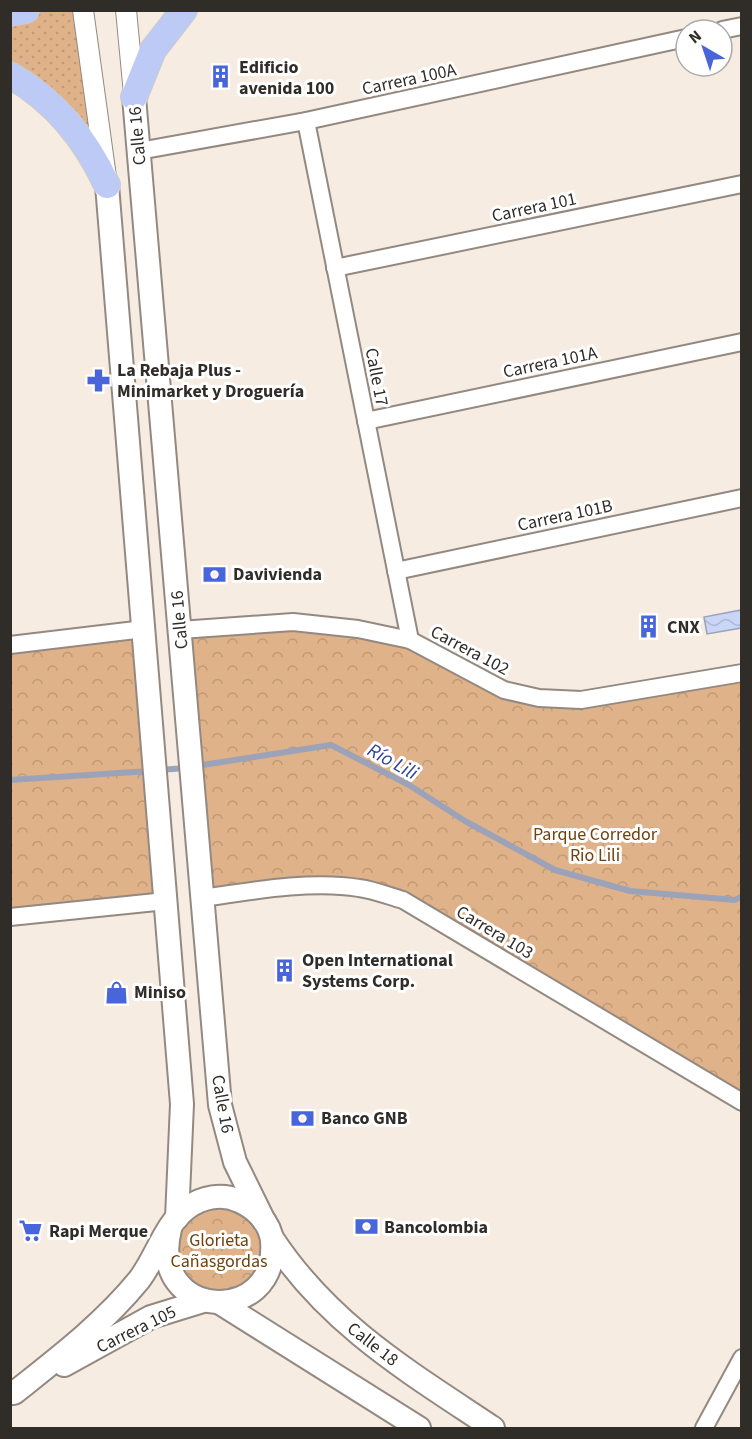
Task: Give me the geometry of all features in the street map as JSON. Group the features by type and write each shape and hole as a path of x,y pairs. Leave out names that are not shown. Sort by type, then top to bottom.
{"main road":[{"path":"10,13 26,10"},
{"path":"134,97 153,50 184,10"},
{"path":"10,75 49,102 67,120 87,147 107,185"},
{"name":"Calle 16","path":"134,97 220,1105 235,1162 268,1230"},
{"name":"Calle 16","path":"107,185 182,1104 173,1224"},
{"path":"173,1224 197,1202 222,1197 246,1204 268,1230 272,1257 266,1275 254,1290 238,1300 211,1302"},
{"name":"Carrera 105","path":"173,1224 166,1258 171,1272 190,1295 211,1302"},
{"name":"Carrera 105","path":"12,1395 112,1310 140,1278 173,1224"},
{"name":"Calle 18","path":"268,1230 291,1268 334,1315 379,1351 493,1428"},
{"path":"211,1302 419,1428"},
{"name":"Carrera 105","path":"12,1395 151,1317 211,1302"}],"street":[{"name":"Calle 16","path":"83,10 107,185"},
{"name":"Calle 16","path":"126,10 134,97"},
{"name":"Carrera 100A","path":"139,151 306,122 674,41"},
{"name":"Calle 17","path":"306,122 410,640"},
{"name":"Carrera 101","path":"335,268 741,184"},
{"name":"Carrera 101A","path":"366,421 741,342"},
{"name":"Carrera 101B","path":"396,571 741,498"},
{"name":"Carrera 102","path":"180,630 294,622 358,629 410,640 504,690 539,698 581,700 741,672"},
{"path":"10,645 144,629"},
{"name":"Carrera 103","path":"203,898 263,890 317,887 358,888 403,900 741,1102"},
{"path":"10,917 166,901"},
{"path":"704,1428 741,1358"}],"green space":[{"path":"11,11 83,11 107,185 11,75"},
{"path":"144,629 166,901 11,917 10,645"},
{"name":"Parque Corredor Rio Lili","path":"358,629 539,698 741,673 741,1102 403,900 359,888 203,898 180,630"},
{"name":"Glorieta Cañasgordas","path":"197,1202 256,1211 266,1275 203,1301 166,1244"}],"water":[{"path":"741,610 741,628 707,634 704,617"}],"waterway":[{"name":"Río Lili","path":"196,766 331,745 409,785 465,821 555,870 630,891 735,900 742,896"},
{"name":"Río Lili","path":"160,770 185,768"},
{"name":"Río Lili","path":"10,780 150,771"}],"place":[{"name":"Edificio avenida 100","path":"221,77"},
{"name":"La Rebaja Plus - Minimarket y Droguería","path":"99,380"},
{"name":"Davivienda","path":"215,574"},
{"name":"CNX","path":"649,627"},
{"name":"Open International Systems Corp.","path":"284,970"},
{"name":"Miniso","path":"116,992"},
{"name":"Banco GNB","path":"303,1118"},
{"name":"Bancolombia","path":"366,1227"},
{"name":"Rapi Merque","path":"31,1231"}]}
